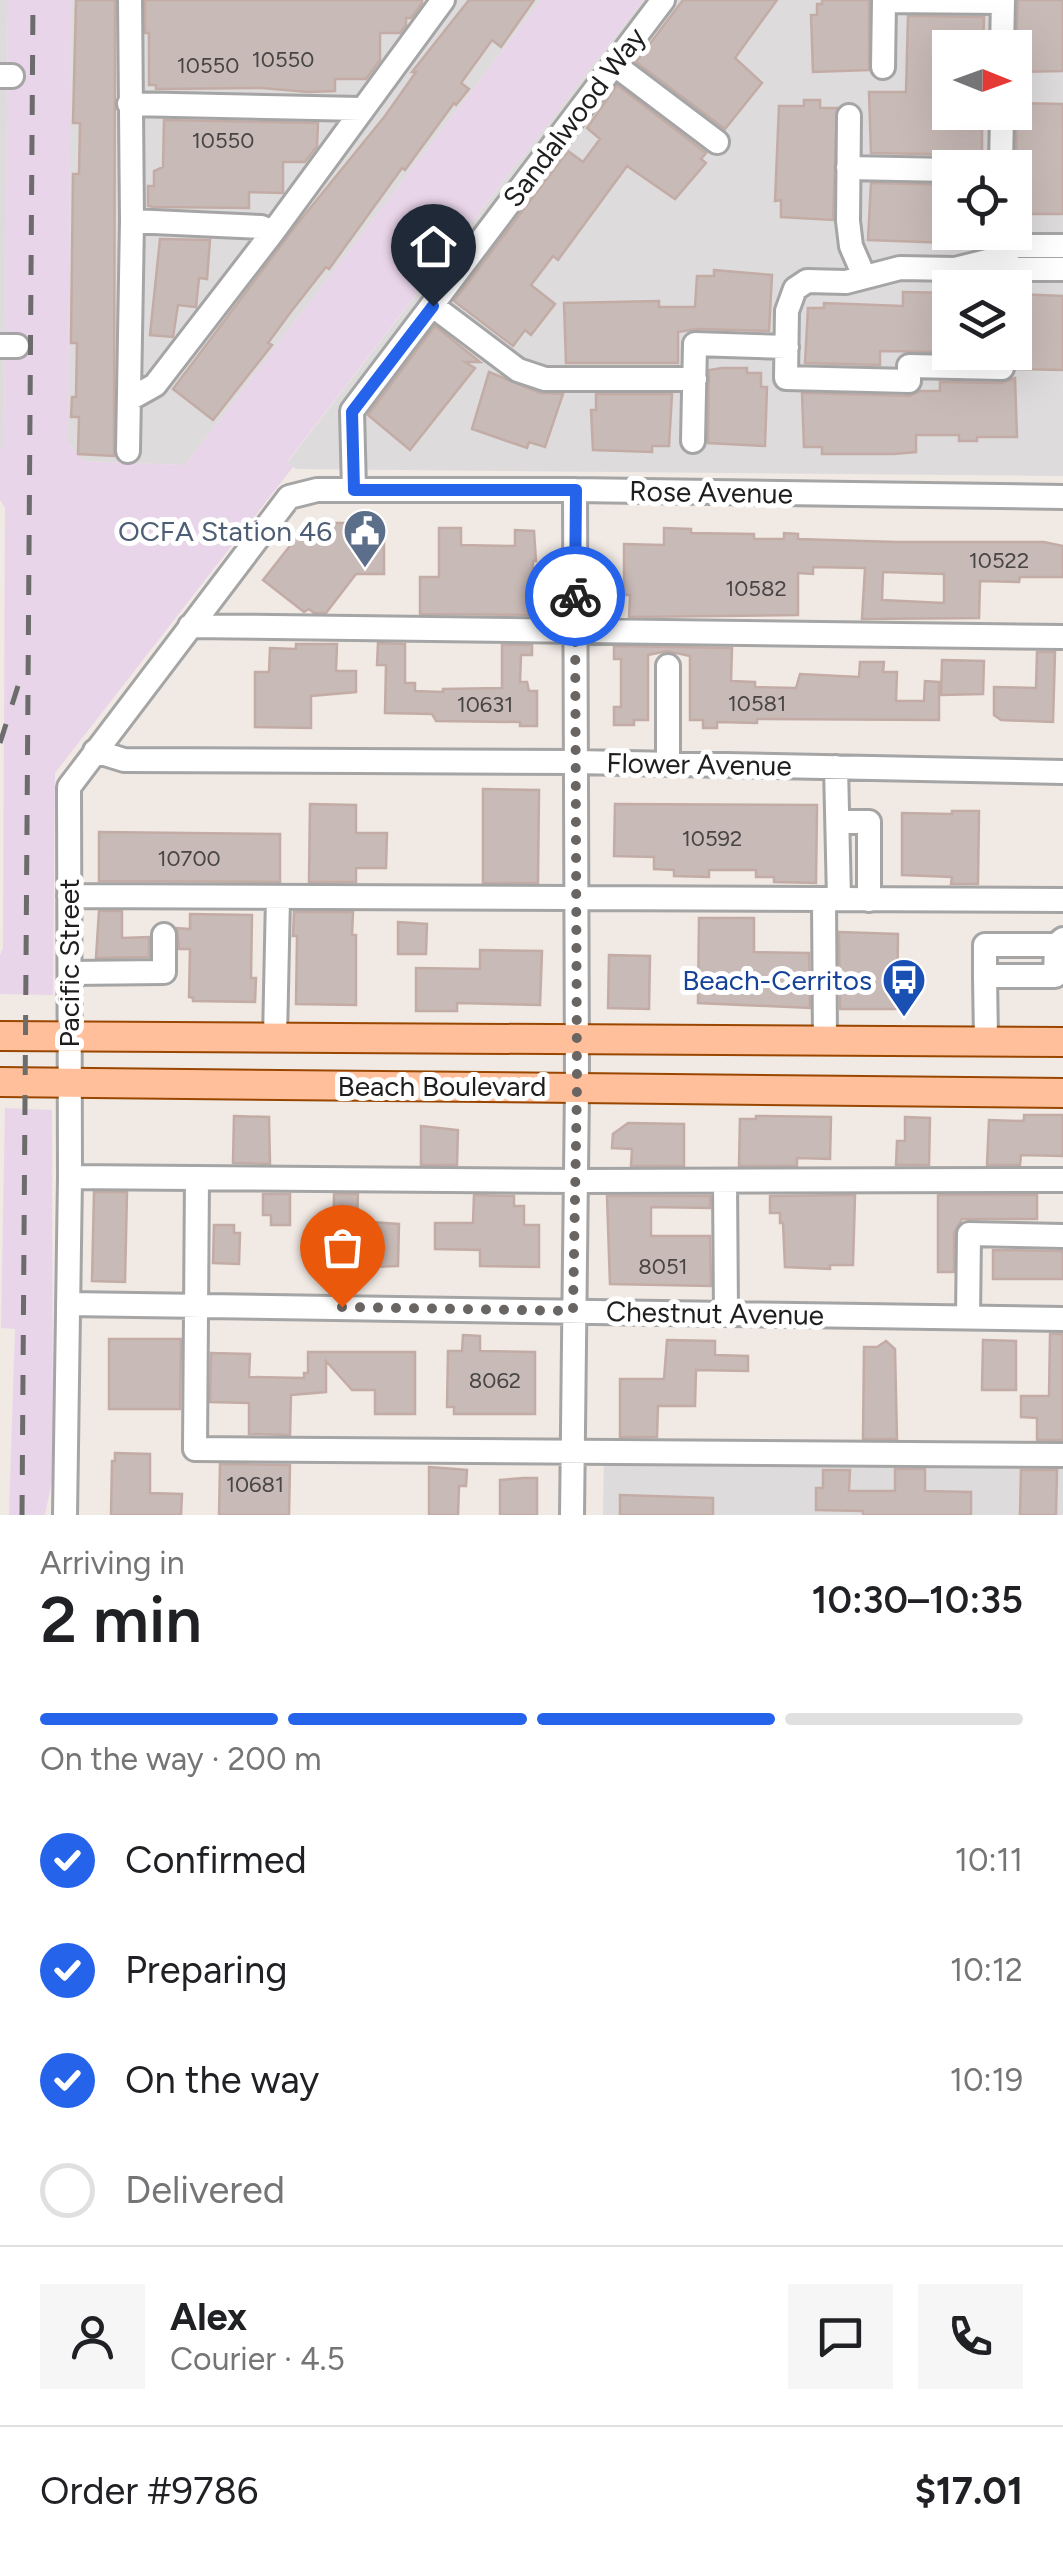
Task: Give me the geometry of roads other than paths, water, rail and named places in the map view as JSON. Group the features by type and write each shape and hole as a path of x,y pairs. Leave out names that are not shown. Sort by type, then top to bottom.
{"main road":[{"name":"Beach Boulevard","path":"0,1036 1063,1042"},
{"name":"Beach Boulevard","path":"0,1082 1063,1093"}],"street":[{"path":"128,451 130,0"},
{"path":"130,399 156,386 443,0"},
{"name":"Sandalwood Way","path":"354,490 352,412 663,0"},
{"path":"883,67 884,1 1003,1 1002,30"},
{"path":"615,65 717,142"},
{"path":"129,104 361,109"},
{"path":"849,116 851,246 864,276"},
{"path":"848,168 932,170"},
{"path":"132,222 261,226 272,232"},
{"path":"932,365 909,366 909,381 786,378 787,311 795,289 807,281 846,282 900,268 955,269 1000,258 1015,246 1063,246"},
{"path":"1000,258 1014,269 1063,270"},
{"path":"1000,258 1000,270"},
{"path":"433,306 518,370 545,378 694,379"},
{"path":"694,441 695,344 787,347"},
{"path":"572,1515 577,1087 576,490"},
{"name":"Rose Avenue","path":"300,492 576,490 1063,498"},
{"name":"Pacific Street","path":"65,1515 70,1177 69,787 281,506 300,492"},
{"path":"190,626 1063,637"},
{"path":"668,666 668,764"},
{"name":"Flower Avenue","path":"96,751 124,760 575,762 1063,772"},
{"path":"824,1041 838,812 836,767"},
{"path":"838,812 868,822 869,893"},
{"path":"69,896 576,898 869,893 1063,900"},
{"path":"275,1038 278,897"},
{"path":"70,973 164,972 164,935"},
{"path":"986,1040 986,945 1059,942"},
{"path":"70,1177 575,1182 1063,1180"},
{"path":"197,1178 195,1449 1063,1455"},
{"path":"725,1181 726,1314"},
{"path":"968,1317 970,1234 1063,1236"},
{"name":"Chestnut Avenue","path":"68,1304 1063,1319"}],"railway":[{"path":"22,1515 33,0"},
{"path":"0,743 18,686"}],"place":[{"name":"OCFA Station 46","path":"365,569"},
{"name":"Beach-Cerritos","path":"904,1018"}]}
